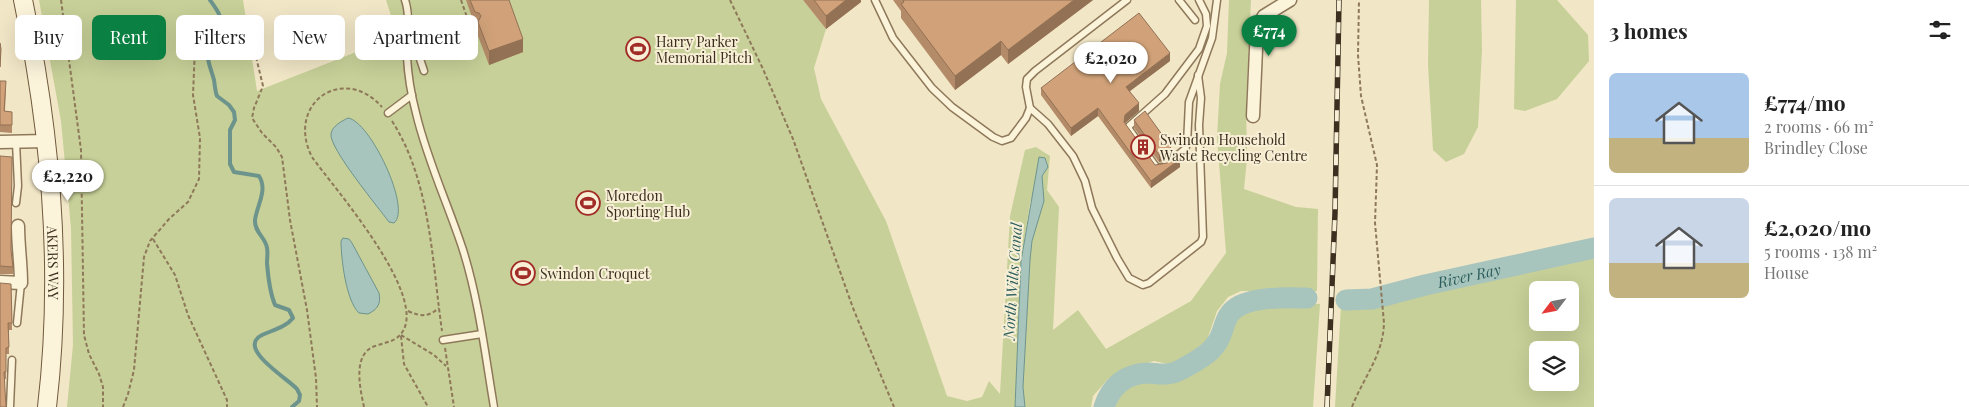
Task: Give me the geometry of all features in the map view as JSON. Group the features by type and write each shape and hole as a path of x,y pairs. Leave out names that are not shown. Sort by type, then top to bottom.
{"main road":[{"name":"AKERS WAY","path":"23,0 34,57 46,141 50,186 54,266 53,331 47,407"}],"street":[{"path":"1253,116 1257,27 1264,16 1290,0"},
{"path":"0,142 46,141"},
{"path":"0,282 21,284 18,226"}],"lane":[{"path":"405,0 408,15"},
{"path":"875,0 894,38 932,88 952,107 993,137 1002,141 1011,138 1026,118 1030,108 1026,87 1027,79 1127,0"},
{"path":"1179,0 1195,20"},
{"path":"1199,0 1206,14 1207,26 1202,43 1192,60 1156,104 1129,126 1129,129 1158,168 1164,166 1185,149 1187,144 1189,102 1212,38 1217,0"},
{"path":"407,60 412,95 426,150 463,250 477,303 494,407"},
{"path":"420,60 424,71"},
{"path":"1030,108 1048,124 1073,156 1085,181 1092,208 1129,278 1143,284 1149,283 1202,242 1199,125 1201,98 1198,75"},
{"path":"388,113 412,95"},
{"path":"16,142 18,186 16,204"},
{"path":"17,323 21,284"},
{"path":"443,340 482,334"},
{"path":"10,407 12,360"}],"path":[{"path":"61,0 81,150 84,336 89,354 103,387 102,407"},
{"path":"461,0 467,15"},
{"path":"730,0 763,69 792,139 853,308 894,407"},
{"path":"1352,407 1384,337 1381,278 1376,246 1375,223 1377,165 1361,96 1359,78 1359,0"},
{"path":"123,407 134,370 144,257 152,238 188,202 198,179 200,138 193,95 195,47 215,48 251,36 262,86 252,118 282,157 290,220 307,310 316,378 317,407"},
{"path":"364,407 360,376 360,364 364,354 368,349 394,340 401,335 406,324 408,311 398,282 361,221 312,158 307,148 304,133 305,120 312,106 324,96 340,89 351,88 378,102 388,113 404,142 422,199 454,407"},
{"path":"152,238 175,275 188,315 227,400 227,407"},
{"path":"408,311 425,316 439,308"},
{"path":"401,335 434,355 448,367"},
{"path":"401,335 404,364 428,407"}],"green space":[{"path":"39,0 243,0 245,15 176,15 176,60 252,60 257,91 336,60 345,60 345,56 355,52 355,60 478,60 478,15 391,15 386,0 803,0 826,29 814,68 821,99 886,221 947,396 967,401 982,397 989,381 1000,394 1010,216 1025,150 1036,147 1050,156 1047,190 1059,207 1053,330 1078,310 1106,349 1191,301 1226,253 1217,137 1220,84 1227,53 1229,0 1251,0 1246,104 1247,159 1244,189 1296,207 1318,209 1317,291 1241,291 1228,297 1217,311 1206,343 1186,360 1173,365 1154,361 1129,368 1108,379 1093,396 1091,407 1025,407 1023,387 1030,260 1032,241 1044,201 1042,176 1048,167 1045,158 1030,203 1021,261 1015,407 499,407 495,389 488,391 490,407 67,407 73,345 71,228 61,121 50,60 82,60 82,15 42,15"},
{"path":"1429,0 1481,0 1482,50 1478,127 1464,154 1446,162 1433,150 1428,65"},
{"path":"1516,0 1557,0 1588,35 1589,61 1557,99 1525,111 1514,109"},
{"path":"1594,256 1594,407 1335,407 1341,306 1572,263"},
{"path":"1302,303 1320,304 1313,407 1109,407 1121,390 1136,381 1187,378 1207,363 1236,319 1254,310"}],"water":[{"path":"348,118 357,123 367,134 386,166 398,201 398,215 394,223 389,222 365,191 332,141 331,134 333,129"},
{"path":"1039,157 1045,158 1048,167 1042,176 1044,201 1032,241 1030,260 1023,387 1025,407 1015,407 1021,261"},
{"path":"343,238 349,239 352,243 379,293 380,300 378,306 368,314 359,313 351,299 343,268 341,241"}],"building":[{"path":"470,0 509,0 523,39 489,51 478,22 481,16 475,12"},
{"path":"814,0 846,0 826,16"},
{"path":"903,0 1074,0 1008,50 1001,41 955,76 901,4 904,2"},
{"path":"1139,13 1170,53 1126,87 1139,103 1125,115 1124,122 1155,165 1167,163 1177,155 1180,159 1151,181 1098,108 1071,128 1041,88"},
{"path":"0,81 6,81 4,111 12,112 12,125 0,125"},
{"path":"1145,111 1171,147 1163,154 1159,155 1134,120"},
{"path":"0,156 12,157 11,250 13,267 0,266"},
{"path":"0,283 11,284 12,323 8,323 9,347 6,348 6,372 4,372 6,407 0,407"}],"waterway":[{"path":"210,0 219,14 221,29 210,40 207,52 208,59 217,96 229,105 234,112 235,120 230,130 230,164 234,172 259,176 262,192 255,224 266,244 269,279 275,305 289,310 293,318 283,326 262,335 256,341 255,347 266,363 297,389 300,395 299,401 292,407"},
{"name":"River Ray","path":"1346,300 1372,299 1425,285 1594,248"},
{"name":"River Ray","path":"1104,407 1115,387 1126,378 1149,373 1174,373 1205,355 1219,339 1230,314 1239,306 1264,299 1307,298"}],"railway":[{"path":"1327,407 1335,213 1339,0"}],"place":[{"name":"Harry Parker Memorial Pitch","path":"638,49"},
{"name":"Swindon Household Waste Recycling Centre","path":"1143,147"},
{"name":"Moredon Sporting Hub","path":"588,203"},
{"name":"Swindon Croquet","path":"523,273"}],"water label":[{"name":"North Wilts Canal","path":"1012,281"}]}
